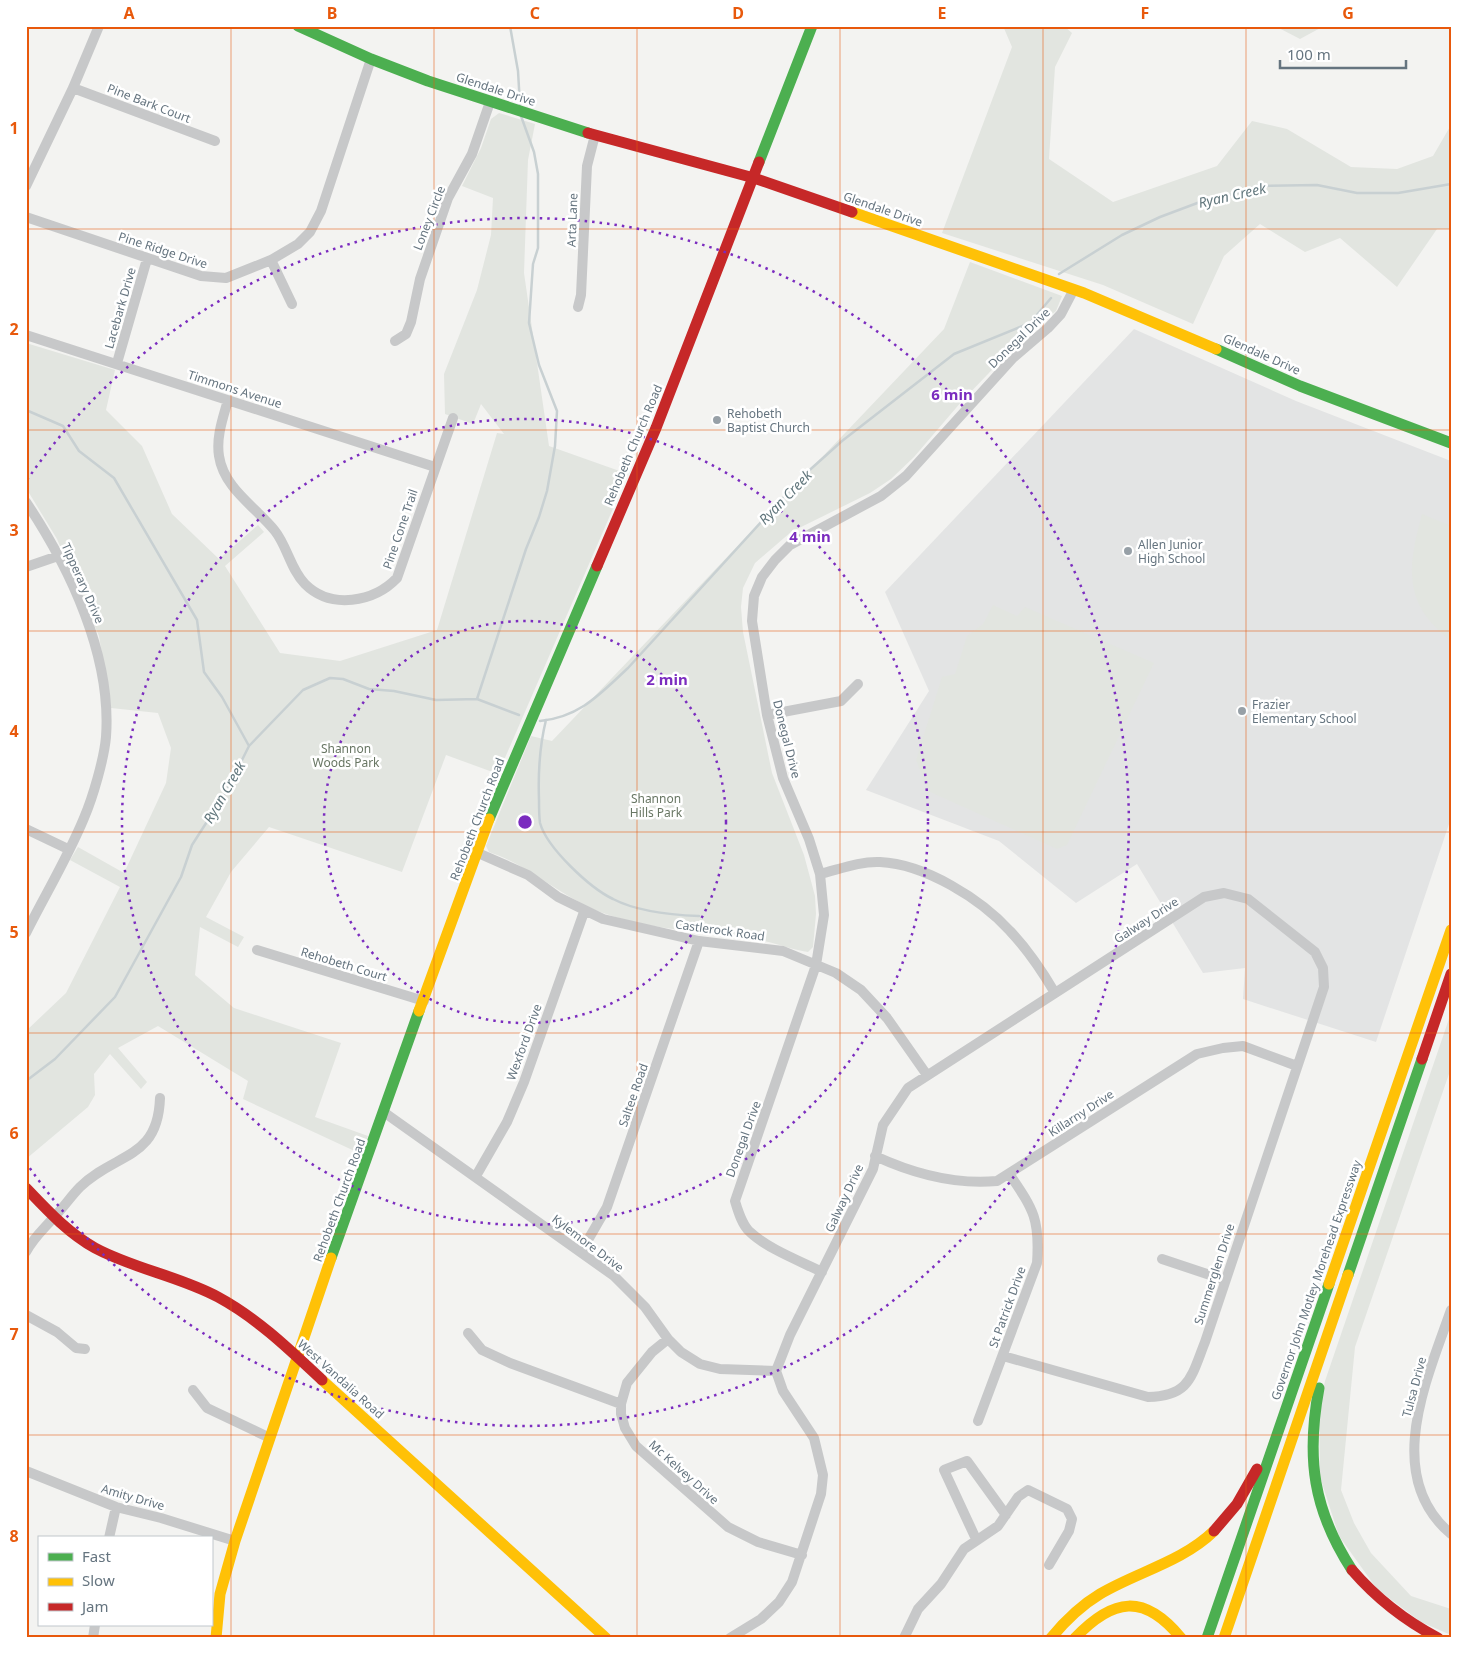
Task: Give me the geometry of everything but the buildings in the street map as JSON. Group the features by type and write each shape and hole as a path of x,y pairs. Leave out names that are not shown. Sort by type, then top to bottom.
{"main road":[{"name":"Glendale Drive","path":"298,26 371,59 490,102 595,135 754,178 1073,291 1150,319 1300,386 1451,443"},
{"name":"Rehobeth Church Road","path":"216,1638 220,1594 234,1541 333,1253 478,853 486,825 657,426 812,26"},
{"name":"Governor John Motley Morehead Expressway","path":"1208,1638 1451,930"},
{"path":"1224,1638 1451,974"},
{"name":"West Vandalia Road","path":"26,1188 54,1218 71,1233 94,1248 130,1264 214,1295 246,1313 606,1638"},
{"path":"1319,1360 1320,1380 1312,1432 1313,1468 1327,1524 1343,1556 1379,1601 1410,1624 1438,1638"},
{"path":"1051,1638 1073,1613 1087,1601 1104,1590 1190,1550 1228,1516 1253,1478 1275,1423 1298,1377"},
{"path":"1075,1638 1092,1620 1107,1610 1120,1606 1135,1605 1155,1611 1171,1624 1180,1638"}],"street":[{"path":"26,186 73,88 99,26"},
{"name":"Pine Ridge Drive","path":"26,217 147,259 216,279 243,273 271,260 298,244 310,232 321,211 371,59"},
{"name":"Pine Bark Court","path":"73,88 215,141"},
{"name":"Loney Circle","path":"395,341 406,334 411,322 420,279 448,198 472,154 490,102"},
{"name":"Arta Lane","path":"578,307 581,295 587,166 595,135"},
{"name":"Lacebark Drive","path":"117,363 147,259"},
{"path":"271,260 292,304"},
{"name":"Donegal Drive","path":"822,1272 778,1250 749,1232 740,1217 735,1200 816,964 824,914 820,874 809,839 783,778 767,715 752,621 754,596 762,577 774,560 790,545 881,496 906,476 1013,358 1048,328 1061,314 1073,291"},
{"name":"Timmons Avenue","path":"26,335 435,467"},
{"name":"Pine Cone Trail","path":"228,400 218,438 219,457 227,475 237,493 276,532 305,583 320,594 337,599 367,598 386,590 397,578 453,418"},
{"name":"Tipperary Drive","path":"26,502 47,533 83,609 95,644 104,691 106,737 84,818 26,933"},
{"path":"26,567 58,556"},
{"path":"767,715 841,701 858,684"},
{"path":"26,829 68,849"},
{"name":"Castlerock Road","path":"478,853 528,874 558,897 584,912 611,922 699,941 783,951 836,973 861,990 887,1018 927,1075"},
{"path":"820,874 857,864 880,862 902,865 939,879 980,904 1009,930 1035,960 1056,993"},
{"name":"Galway Drive","path":"776,1371 790,1335 873,1168 883,1125 908,1088 1204,897 1224,893 1248,899 1315,952 1323,968 1324,987"},
{"name":"Wexford Drive","path":"476,1176 507,1122 524,1082 584,912"},
{"name":"Saltee Road","path":"581,1252 607,1208 699,941"},
{"name":"Rehobeth Court","path":"257,950 424,1001"},
{"name":"Summerglen Drive","path":"1003,1356 1148,1397 1168,1397 1182,1390 1206,1342 1225,1280 1324,987"},
{"name":"Killarny Drive","path":"875,1156 929,1176 973,1183 997,1181 1010,1175 1123,1100 1197,1054 1243,1046 1297,1066"},
{"path":"26,1252 35,1237 80,1187 105,1168 138,1151 154,1131 159,1117 160,1098"},
{"name":"Kylemore Drive","path":"385,1113 614,1276 645,1307 668,1339 681,1352 700,1364 720,1369 776,1371"},
{"name":"St Patrick Drive","path":"978,1421 1037,1263 1039,1238 1032,1206 1010,1175"},
{"path":"1162,1259 1225,1280"},
{"name":"Tulsa Drive","path":"1447,1531 1427,1508 1419,1486 1414,1443 1419,1407 1451,1310"},
{"path":"26,1315 56,1332 76,1348 85,1349"},
{"path":"468,1333 482,1350 621,1404 627,1383 634,1372 652,1352 668,1339"},
{"path":"730,1638 761,1619 779,1602 792,1582 821,1494 823,1475 814,1438 783,1391 776,1371"},
{"path":"193,1390 207,1408 270,1438"},
{"name":"Mc Kelvey Drive","path":"621,1404 625,1428 636,1446 702,1506 728,1527 758,1542 802,1555"},
{"path":"976,1539 944,1470 968,1461 1006,1515"},
{"name":"Amity Drive","path":"26,1471 116,1507 161,1518 234,1541"},
{"path":"904,1638 918,1609 941,1584 964,1549 976,1539 998,1526 1018,1497 1028,1490 1067,1509 1072,1520 1049,1565"},
{"path":"109,1536 116,1507"}],"shaded area":[{"path":"1134,329 1296,401 1451,461 1451,818 1376,1042 1243,999 1245,968 1203,973 1137,864 1076,903 999,841 866,790 929,691 885,592"}],"green space":[{"path":"1003,26 1064,26 1072,33 1055,67 1049,159 1113,202 1217,166 1252,121 1287,129 1351,167 1397,169 1433,156 1451,125 1451,229 1437,229 1397,287 1340,238 1305,252 1260,224 1224,256 1193,324 1103,285 942,233 1012,47"},
{"path":"1275,26 1324,26 1300,39"},
{"name":"Shannon Woods Park","path":"499,113 535,124 528,160 524,273 549,446 628,474 498,774 446,755 402,872 269,827 231,872 206,917 244,937 238,947 200,927 195,975 234,1008 341,1043 315,1117 368,1136 361,1154 243,1099 248,1081 158,1026 118,1048 147,1082 141,1089 110,1054 94,1074 95,1095 88,1107 26,1159 26,1031 66,993 120,887 70,860 78,847 124,873 166,783 171,748 158,713 111,708 99,636 57,539 26,488 26,343 115,370 106,410 142,446 172,514 219,559 258,525 264,532 225,566 280,653 340,661 437,630 497,433 504,434 481,404 473,424 445,414 444,374 477,290 491,235 493,198 462,186 481,148 491,119"},
{"name":"Shannon Hills Park","path":"970,262 1062,296 1056,311 1013,348 962,401 914,457 891,479 870,493 791,532 755,563 743,588 741,607 743,632 772,773 804,855 815,896 816,914 813,947 808,952 764,941 642,924 623,919 588,907 519,865 489,852 486,846 531,736 552,741 944,329"},
{"path":"1422,514 1451,526 1451,642 1426,616 1414,591 1412,579 1413,553"},
{"path":"993,605 1017,616 1025,607 1154,663 1067,845 1057,849 928,791 916,760 942,677 955,674 967,636 983,624"},
{"path":"1451,1013 1451,1068 1355,1347 1341,1490 1354,1523 1371,1553 1411,1596 1451,1609 1451,1635 1421,1622 1377,1589 1339,1536 1320,1477 1319,1409 1325,1381"}],"waterway":[{"path":"510,26 518,71 520,105"},
{"path":"477,699 526,549 539,517 547,491 555,446 557,411 539,365 529,323 533,264 538,248 538,174 534,152 521,116"},
{"name":"Ryan Creek","path":"1059,274 1122,235 1160,217 1208,199 1258,186 1317,185 1357,193 1398,193 1451,184"},
{"name":"Ryan Creek","path":"540,721 567,715 588,703 608,687 628,668 803,476 842,441 954,354 1030,323 1051,298"},
{"path":"26,410 63,426 79,451 114,478 197,620 204,672 222,697 249,746"},
{"name":"Ryan Creek","path":"26,1081 55,1059 115,997 181,877 192,845 226,792 249,746 303,690 330,678 343,679 369,689 394,691 436,700 477,699 519,715"},
{"path":"546,720 539,760 539,814 540,823 551,844 582,877 613,899 644,910 699,916"}],"traffic: fast":[{"path":"298,26 371,59 428,81 588,133"},
{"path":"759,162 812,26"},
{"path":"1216,349 1300,386 1451,443"},
{"path":"489,819 597,566"},
{"path":"331,1258 419,1011"},
{"path":"1348,1275 1422,1059"},
{"path":"1207,1638 1329,1284"},
{"path":"1319,1388 1313,1438 1313,1461 1316,1483 1321,1505 1329,1526 1352,1570"}],"traffic: slow":[{"path":"852,212 1084,293 1216,349"},
{"path":"419,1011 489,819"},
{"path":"1329,1284 1451,930"},
{"path":"216,1638 220,1594 235,1541 331,1258"},
{"path":"1224,1638 1348,1275"},
{"path":"322,1380 606,1638"},
{"path":"1051,1638 1073,1614 1100,1594 1174,1559 1201,1542 1214,1531"},
{"path":"1075,1638 1102,1615 1128,1606 1154,1613 1181,1638"}],"traffic: jam":[{"path":"588,133 754,178 852,212"},
{"path":"597,566 656,428 759,162"},
{"path":"1422,1059 1451,974"},
{"path":"26,1188 67,1228 95,1248 125,1262 203,1290 232,1305 273,1335 322,1380"},
{"path":"1214,1531 1237,1504 1257,1469"},
{"path":"1352,1570 1392,1608 1438,1638"}],"place":[{"name":"Rehobeth Baptist Church","path":"717,420"},
{"name":"Allen Junior High School","path":"1128,551"},
{"name":"Frazier Elementary School","path":"1242,711"}]}
